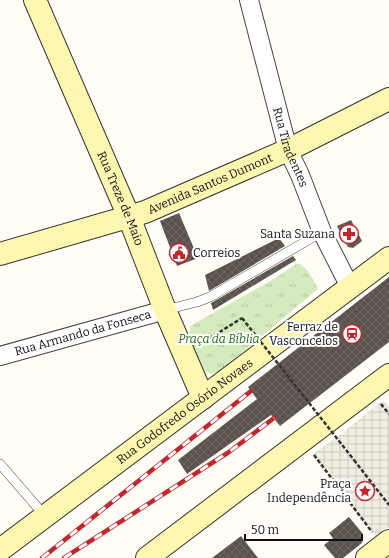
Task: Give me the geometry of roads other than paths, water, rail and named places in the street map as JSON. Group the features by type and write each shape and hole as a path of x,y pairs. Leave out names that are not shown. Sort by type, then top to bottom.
{"main road":[{"name":"Rua Treze de Maio","path":"35,0 129,217 165,310 203,398"},
{"name":"Avenida Santos Dumont","path":"0,254 145,212 288,150 389,99"},
{"name":"Rua Godofredo Osório Novaes","path":"0,550 389,258"},
{"path":"147,558 389,375"}],"street":[{"name":"Rua Tiradentes","path":"249,0 288,150 300,175 322,232 350,286"},
{"name":"Rua Armando da Fonseca","path":"0,356 165,310"}],"lane":[{"path":"165,310 210,297 322,232"},
{"path":"0,464 45,516"}],"railway":[{"path":"42,558 251,391"},
{"path":"64,558 229,452 274,418"}],"place":[{"name":"Santa Suzana","path":"349,234"},
{"name":"Correios","path":"179,253"},
{"name":"Ferraz de Vasconcelos","path":"352,334"},
{"name":"Praça Independência","path":"365,491"}],"park label":[{"name":"Praça da Bíblia","path":"219,339"}]}
